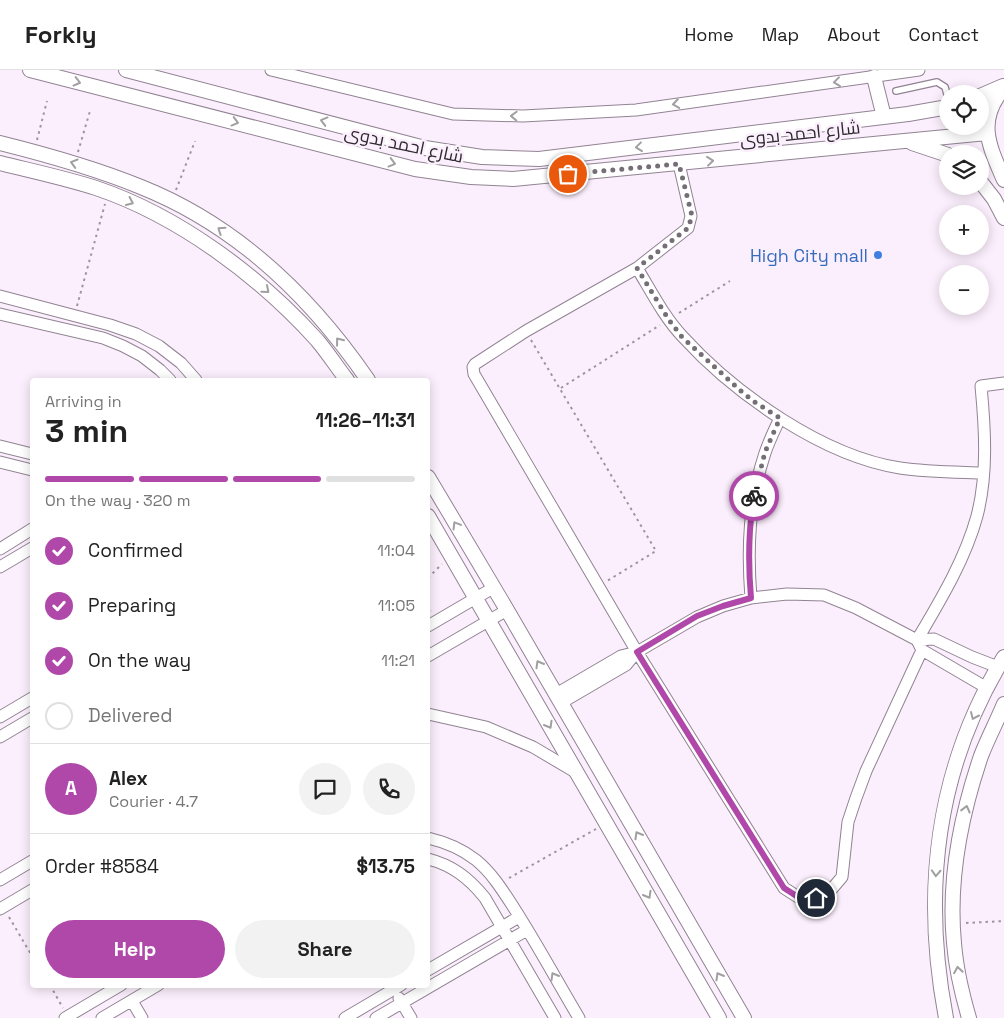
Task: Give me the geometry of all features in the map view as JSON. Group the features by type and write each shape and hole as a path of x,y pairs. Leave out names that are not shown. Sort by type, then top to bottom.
{"street":[{"name":"شارع احمد بدوى","path":"30,70 415,169 471,177 513,179 966,135"},
{"name":"شارع احمد بدوى","path":"126,70 425,148 482,157 540,158 884,117 939,108"},
{"path":"271,70 453,114 523,116 636,110 919,70"},
{"path":"874,77 884,117"},
{"path":"989,93 1004,87"},
{"path":"989,116 991,107 1004,87"},
{"path":"987,135 991,151 1004,180"},
{"path":"904,141 939,152"},
{"path":"0,143 101,171 143,187 172,201 221,230 257,256 291,286 324,322 366,378"},
{"path":"0,163 96,188 181,228 216,250 280,302 318,342 345,378"},
{"path":"679,164 692,216 688,228 637,268 526,331 475,364 473,367 474,374 637,652 784,888 798,897 816,898 831,890 842,877 848,822 866,771 920,645 962,556 977,516 983,473 985,438 981,386 1004,383"},
{"path":"989,193 1004,218"},
{"path":"637,268 669,320 682,337 753,401 815,439 868,460 900,468 983,473"},
{"path":"0,296 74,315 136,334 159,346 180,363 194,378"},
{"path":"0,314 103,338 142,356 168,378"},
{"path":"751,598 748,561 749,524 765,452 780,418"},
{"path":"0,446 30,454"},
{"path":"0,462 30,470"},
{"path":"430,479 744,1018"},
{"path":"430,520 719,1018"},
{"path":"0,549 30,530"},
{"path":"0,567 30,549"},
{"path":"430,625 475,597 494,588"},
{"path":"559,699 626,665 637,652 697,616 751,598 787,594 824,595 856,608 920,645 987,688"},
{"path":"430,655 507,610"},
{"path":"920,645 934,639 972,658 1001,662 987,688 961,750 942,818 935,898 935,949 946,1018"},
{"path":"0,717 30,699"},
{"path":"969,1018 960,982 954,943 953,898 957,853 965,809 982,755 1004,704"},
{"path":"430,714 486,727 533,747 577,773"},
{"path":"0,737 30,719"},
{"path":"430,838 440,840 459,848 477,860 492,875 519,916 579,1018"},
{"path":"430,860 440,862 457,871 472,883 485,898 555,1018"},
{"path":"0,880 30,862"},
{"path":"2,908 30,891"},
{"path":"430,969 519,916"},
{"path":"430,987 527,930"},
{"path":"66,1017 115,988"},
{"path":"102,1018 121,1013 132,1001 153,988"},
{"path":"344,1018 396,988"},
{"path":"398,988 402,1003 411,1018"},
{"path":"376,1018 389,1015 402,1003 428,988"},
{"path":"379,998 389,1015"},
{"path":"132,1001 142,1018"}],"lane":[{"path":"896,91 937,82 942,85"}],"path":[{"path":"34,152 47,101"},
{"path":"75,164 90,111"},
{"path":"172,201 195,141"},
{"path":"74,315 108,193"},
{"path":"560,388 730,281"},
{"path":"526,331 656,551 598,586"},
{"path":"430,576 450,555"},
{"path":"498,884 606,823"},
{"path":"2,908 30,953"},
{"path":"953,924 1004,921"},
{"path":"52,988 66,1017"}],"way so far":[{"path":"568,174 679,164 692,216 691,222 688,228 637,268 669,320 682,337 753,401 780,418 765,452 754,496"}],"place":[{"name":"High City mall","path":"878,255"}],"route":[{"path":"754,496 749,524 748,561 751,598 697,616 637,652 784,888 798,897 816,898"}]}
